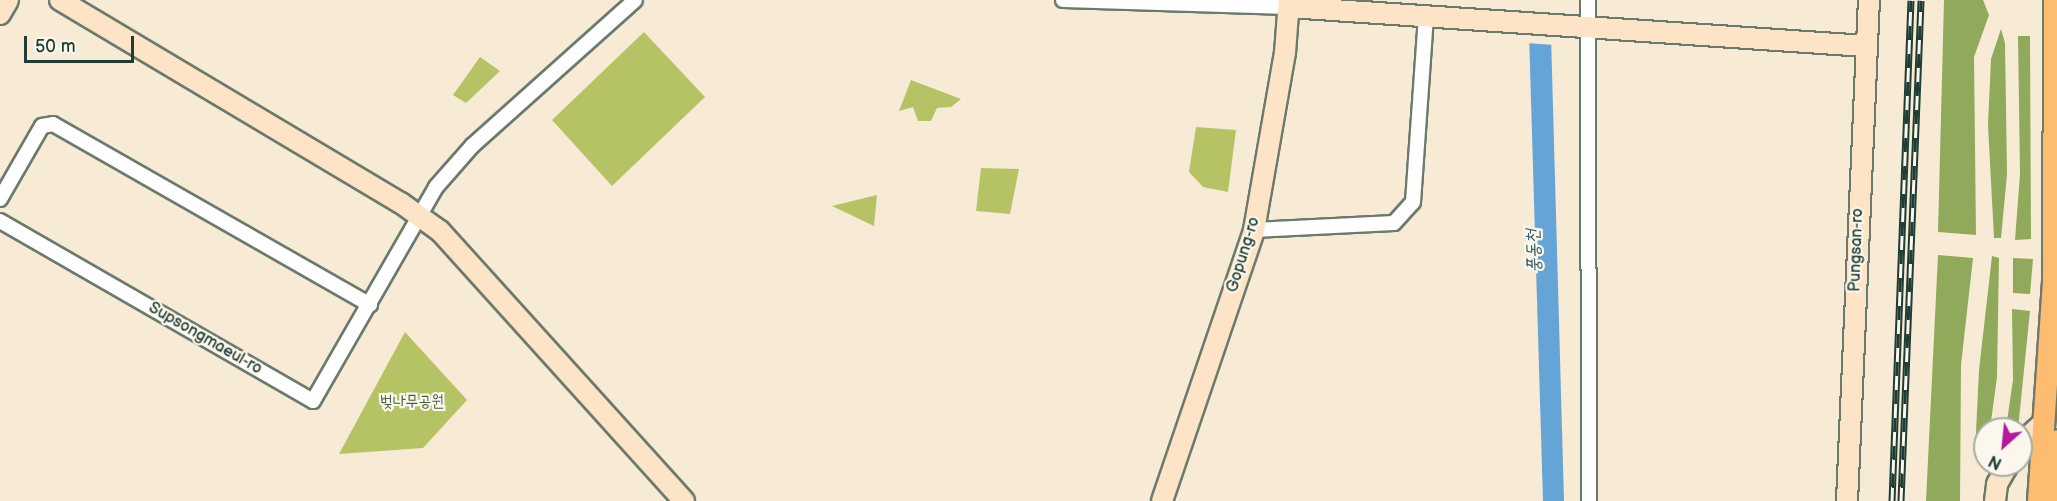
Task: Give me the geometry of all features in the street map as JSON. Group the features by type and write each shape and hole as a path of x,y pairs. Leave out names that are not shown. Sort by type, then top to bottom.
{"main road":[{"path":"2048,0 2049,101 2056,122"},
{"path":"2038,501 2055,283 2054,0"},
{"path":"2053,501 2057,440"}],"street":[{"path":"0,14 8,0"},
{"path":"60,0 418,215 462,254 684,501"},
{"name":"Supsongmaeul-ro","path":"0,221 313,400 370,305 418,215 436,187 473,145 635,0"},
{"path":"1063,0 1289,4 1426,16 1578,24 1866,46"},
{"path":"1588,0 1578,24 1589,501"},
{"name":"Pungsan-ro","path":"1847,501 1869,0"},
{"name":"Gopung-ro","path":"1162,501 1254,230 1285,53 1289,4"},
{"path":"1254,230 1394,223 1413,202 1426,16"},
{"path":"0,199 42,126 53,124 370,305"},
{"path":"2033,432 2043,423"},
{"path":"1995,501 1997,484 2001,477"}],"green space":[{"path":"1944,0 1983,0 1989,15 1974,57 1976,235 1938,232"},
{"path":"2001,29 2005,43 2007,174 2001,238 1994,238 1988,125 1991,59"},
{"path":"644,32 705,97 612,186 552,120"},
{"path":"2018,36 2030,36 2031,239 2015,240 2020,174"},
{"path":"480,57 500,71 466,103 453,95"},
{"path":"911,80 961,99 951,107 937,108 931,121 918,121 913,107 899,111"},
{"path":"1196,127 1236,130 1228,192 1203,187 1189,172"},
{"path":"981,168 1019,169 1010,214 976,211"},
{"path":"877,195 874,226 832,206"},
{"path":"1938,255 1973,258 1961,365 1960,501 1926,501"},
{"path":"1992,256 1999,258 1997,377 1992,417 1977,417 1979,370"},
{"path":"2013,258 2033,259 2030,294 2013,293"},
{"path":"2012,309 2030,311 2019,417 2008,417 2013,380"},
{"name":"벚나무공원","path":"405,332 467,400 423,448 339,454"}],"water":[{"path":"1528,0 1550,0 1564,501 1543,501"}],"pier":[{"path":"1525,0 1553,0 1555,45 1526,43"}],"railway":[{"path":"1892,501 1911,0"},
{"path":"1901,501 1921,0"}],"water label":[{"name":"풍동천","path":"1534,251"}]}
